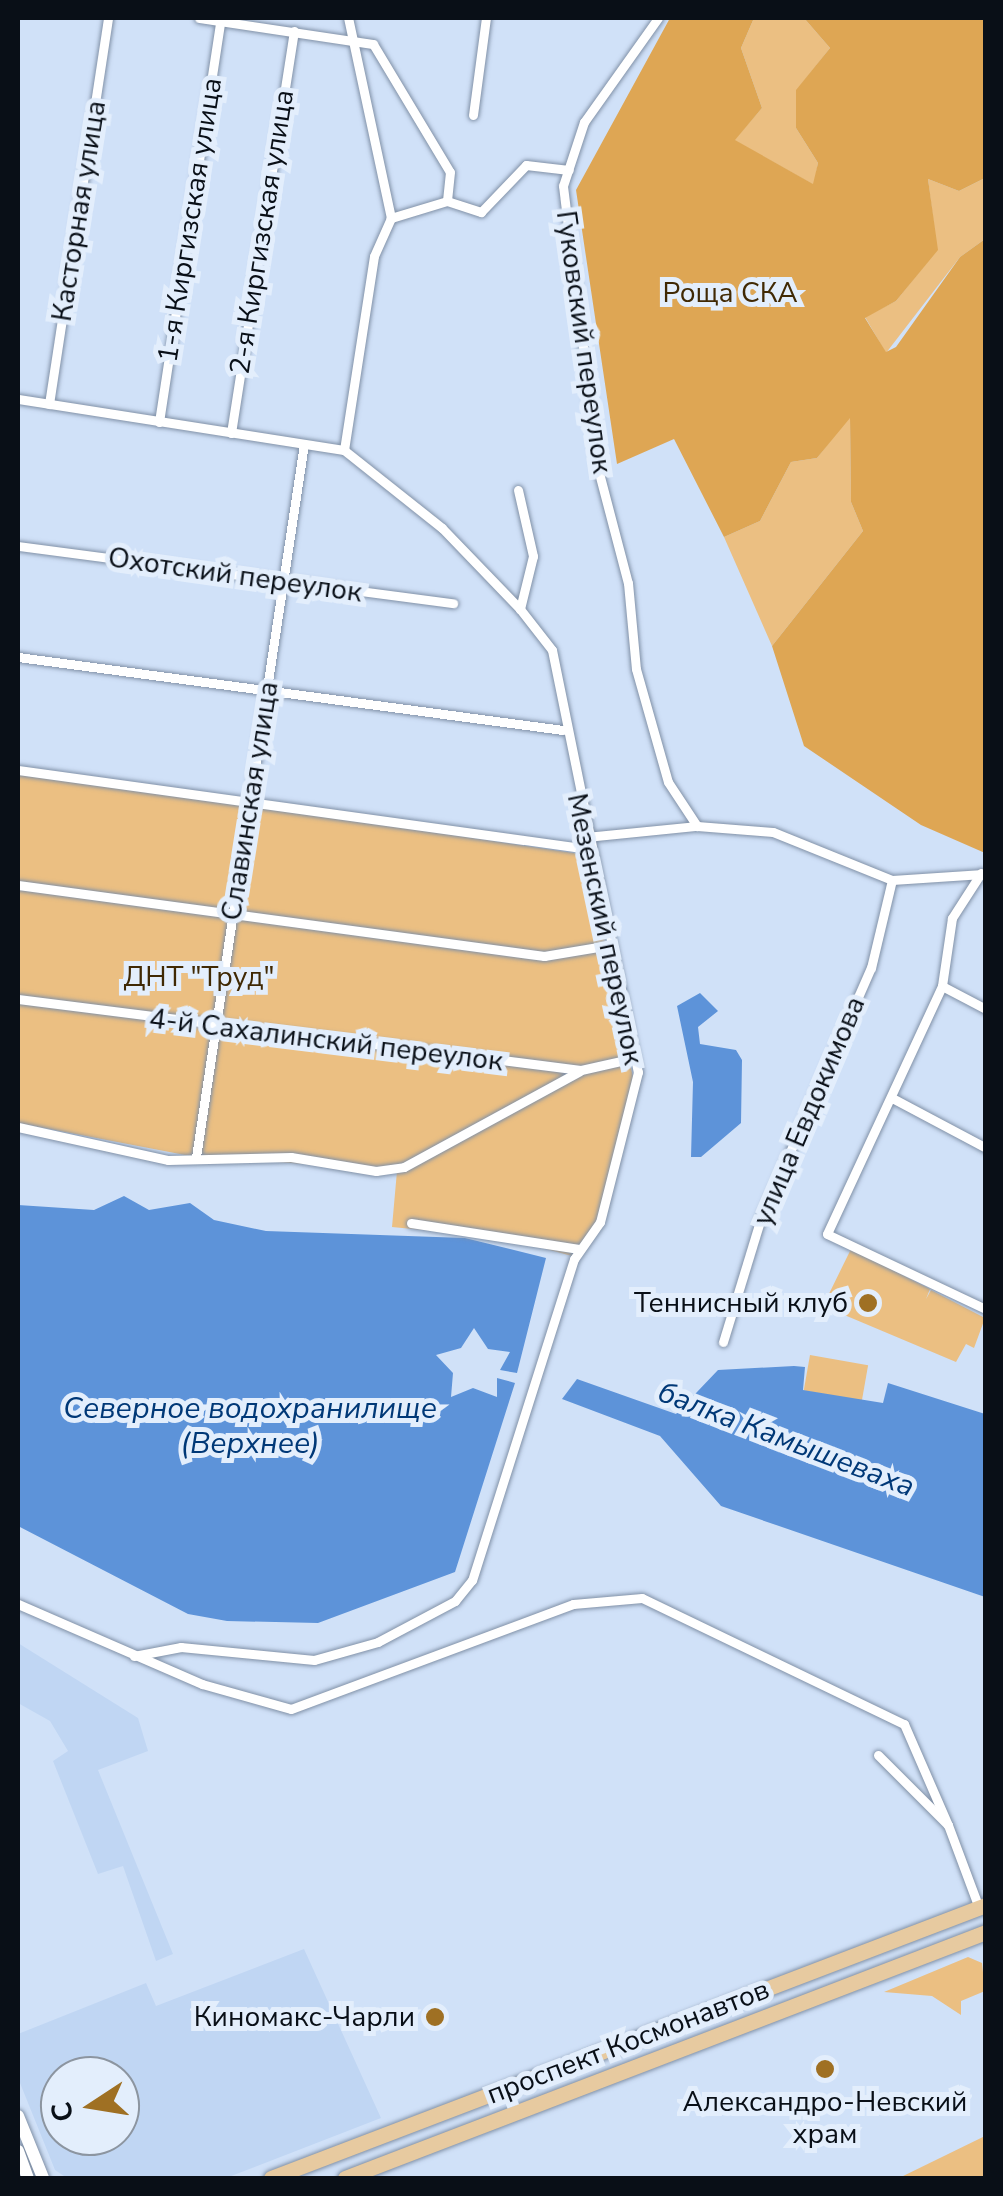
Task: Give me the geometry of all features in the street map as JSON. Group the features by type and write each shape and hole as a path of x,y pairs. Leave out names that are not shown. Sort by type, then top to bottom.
{"main road":[{"path":"982,1907 986,1930"},
{"name":"проспект Космонавтов","path":"271,2178 982,1907"},
{"name":"проспект Космонавтов","path":"345,2178 986,1930"},
{"path":"18,2116 43,2178"},
{"path":"18,2150 28,2178"}],"street":[{"name":"Касторная улица","path":"49,404 108,18"},
{"path":"199,18 348,36 373,44 395,71 450,172 447,200"},
{"path":"281,30 282,18"},
{"path":"344,450 374,256 390,218 348,36 348,18"},
{"path":"473,115 486,18"},
{"path":"568,170 584,122 658,18"},
{"name":"1-я Киргизская улица","path":"159,422 221,19"},
{"name":"2-я Киргизская улица","path":"231,433 294,31"},
{"name":"Гуковский переулок","path":"390,218 447,200 481,212 526,165 568,170 563,186 598,468 628,583 636,669 668,782 698,826"},
{"name":"Мезенский переулок","path":"18,399 344,450 442,528 520,609 552,650 563,730 634,1058 600,1222 579,1248 472,1580 439,1616 314,1660 181,1647 134,1656"},
{"name":"Славинская улица","path":"196,1158 213,1029 252,808 304,444"},
{"path":"518,490 533,556 520,609"},
{"name":"Охотский переулок","path":"18,546 453,603"},
{"path":"18,657 563,730"},
{"path":"18,770 252,808 589,850"},
{"path":"586,837 698,826 773,832 892,880 983,874"},
{"path":"983,874 952,918 942,986 894,1099 827,1234 986,1309"},
{"name":"улица Евдокимова","path":"723,1342 761,1218 871,968 892,880"},
{"path":"18,885 232,917 544,956 610,945"},
{"path":"942,986 986,1009"},
{"name":"4-й Сахалинский переулок","path":"18,1000 213,1029 581,1070 634,1058"},
{"path":"18,1127 146,1157 404,1167 581,1070"},
{"path":"894,1099 986,1148"},
{"path":"411,1222 579,1248"},
{"path":"18,1604 134,1656 291,1709 573,1604 642,1598 904,1724 982,1907"},
{"path":"878,1755 948,1825"}],"shaded area":[{"path":"18,1643 138,1718 148,1751 98,1770 173,1954 156,1961 123,1866 98,1874 53,1761 68,1751 50,1721 18,1703"},
{"path":"304,1949 381,2118 226,2178 67,2178 55,2170 49,2156 140,2156 140,2056 40,2056 40,2133 18,2078 18,2034 146,1983 156,2006"}],"green space":[{"name":"Роща СКА","path":"670,18 754,18 741,48 762,108 735,140 813,184 818,163 796,128 796,90 830,48 804,18 985,18 985,178 959,191 928,179 938,250 896,301 865,318 886,352 896,347 960,257 985,239 985,853 921,825 804,746 772,646 863,531 851,502 850,418 817,458 791,462 760,521 724,537 674,439 617,464 576,190"},
{"path":"754,18 804,18 830,48 796,91 796,128 818,163 814,185 734,140 762,108 741,48"},
{"path":"985,178 985,239 960,257 886,353 865,317 896,301 937,250 928,179 959,191"},
{"path":"850,416 851,502 863,531 772,646 724,537 760,521 791,462 817,458"},
{"name":"ДНТ \"Труд\"","path":"18,770 587,855 635,1087 606,1210 572,1256 505,1238 392,1227 397,1171 185,1155 18,1123"},
{"path":"851,1249 930,1289 926,1299 931,1290 985,1318 974,1348 966,1344 956,1362 823,1306"},
{"path":"810,1355 868,1365 862,1401 804,1390"},
{"path":"968,1957 982,1963 985,1991 961,2001 961,2015 932,1996 884,1992"},
{"path":"985,2136 985,2178 899,2178"}],"water":[{"path":"700,993 718,1011 698,1027 700,1044 736,1050 742,1060 741,1123 701,1157 691,1157 693,1082 677,1006"},
{"name":"Северное водохранилище (Верхнее)","path":"124,1196 149,1210 190,1203 214,1220 266,1231 465,1238 546,1258 517,1373 500,1370 510,1352 488,1349 474,1328 461,1348 436,1355 453,1373 451,1397 473,1388 497,1397 497,1378 515,1383 455,1572 318,1623 227,1621 188,1614 18,1526 18,1205 94,1210"},
{"name":"балка Камышеваха","path":"805,1367 803,1390 883,1403 888,1383 985,1414 985,1597 721,1506 660,1436 562,1399 577,1379 676,1414 718,1370"}],"place":[{"name":"Теннисный клуб","path":"868,1303"},
{"name":"Киномакс-Чарли","path":"435,2017"},
{"name":"Александро-Невский храм","path":"825,2069"}]}
